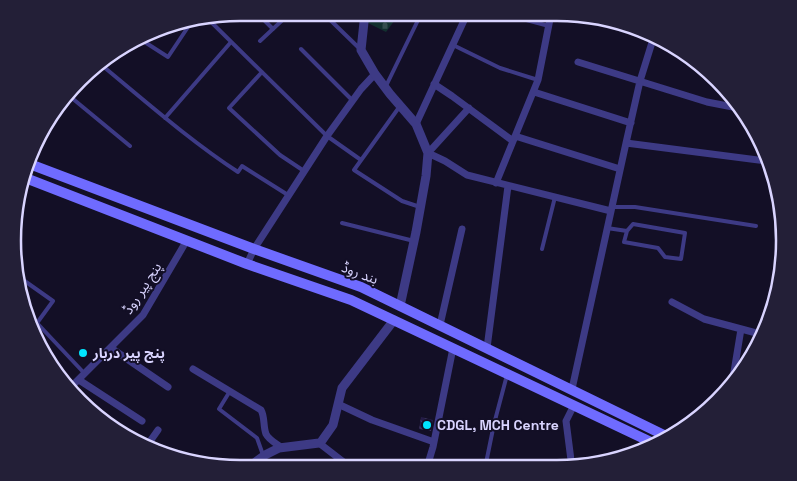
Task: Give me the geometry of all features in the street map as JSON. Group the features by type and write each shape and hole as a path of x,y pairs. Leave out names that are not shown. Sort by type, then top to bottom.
{"main road":[{"name":"بند روڈ","path":"35,166 254,250 360,287 660,433"},
{"name":"بند روڈ","path":"30,180 247,264 351,300 647,440"}],"street":[{"path":"364,21 361,50 385,88 416,124 428,153 421,207 400,306"},
{"path":"416,124 464,21"},
{"path":"496,183 538,80 550,21"},
{"path":"572,389 640,81 652,43"},
{"path":"578,62 707,102 729,106"},
{"path":"247,264 327,136 361,89 375,74"},
{"path":"434,84 514,139 620,169"},
{"path":"534,92 631,123"},
{"path":"428,153 469,108"},
{"path":"626,143 760,160"},
{"path":"428,153 467,175 611,209"},
{"path":"487,348 508,186"},
{"path":"440,325 462,229"},
{"name":"پنج پیر روڈ","path":"75,383 143,315 187,240"},
{"path":"672,302 704,319 755,333"},
{"path":"258,460 282,448 321,442 333,425 342,388 394,320"},
{"path":"735,368 741,329"},
{"path":"111,348 168,387"},
{"path":"429,460 454,348"},
{"path":"193,369 261,410 266,434 282,448"},
{"path":"82,377 142,421"},
{"path":"338,404 372,420 434,442"},
{"path":"571,459 566,421 574,406"},
{"path":"151,440 158,430"},
{"path":"319,443 341,460"}],"lane":[{"path":"266,21 273,29"},
{"path":"260,40 282,21"},
{"path":"331,21 361,50"},
{"path":"385,88 418,21"},
{"path":"530,21 549,26"},
{"path":"212,23 327,136 361,160"},
{"path":"146,43 168,57 187,28"},
{"path":"165,118 231,42"},
{"path":"452,44 500,68 538,80"},
{"path":"301,49 352,101"},
{"path":"105,68 212,156 238,172 242,166 288,196"},
{"path":"262,72 230,108 280,155 304,172"},
{"path":"73,99 130,146"},
{"path":"400,106 354,170 402,201 421,207"},
{"path":"542,249 555,197"},
{"path":"611,209 636,207 756,226"},
{"path":"342,223 414,241"},
{"path":"634,224 685,233 681,259 666,257 658,248 624,242 626,231 634,224"},
{"path":"607,228 626,231"},
{"path":"25,282 53,301 37,322"},
{"path":"38,324 82,377"},
{"path":"487,460 507,375"},
{"path":"230,391 219,409 257,438 263,456"}],"green space":[{"path":"364,21 394,21 386,32"}],"building":[{"name":"CDGL, MCH Centre","path":"421,417 433,420 431,431 419,429"}],"place":[{"name":"پنج پیر دربار","path":"83,353"},
{"name":"CDGL, MCH Centre","path":"427,425"}]}
